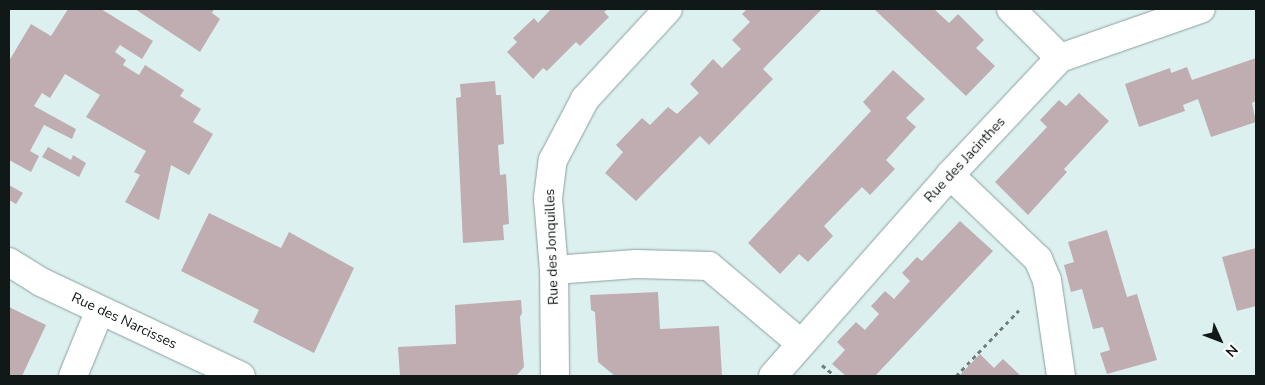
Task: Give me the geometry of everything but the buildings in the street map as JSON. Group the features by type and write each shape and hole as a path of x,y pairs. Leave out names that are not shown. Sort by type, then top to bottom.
{"street":[{"name":"Rue des Jonquilles","path":"555,376 554,270 548,198 553,160 584,99 668,9"},
{"path":"1011,9 1060,58"},
{"name":"Rue des Jacinthes","path":"773,376 800,343 950,175 1060,58 1200,9"},
{"path":"950,175 1038,259 1047,280 1061,376"},
{"name":"Rue des Narcisses","path":"9,262 41,282 241,376"},
{"path":"554,270 636,264 709,266 800,343"},
{"path":"73,376 100,310"}],"path":[{"path":"956,376 1047,280"}]}
